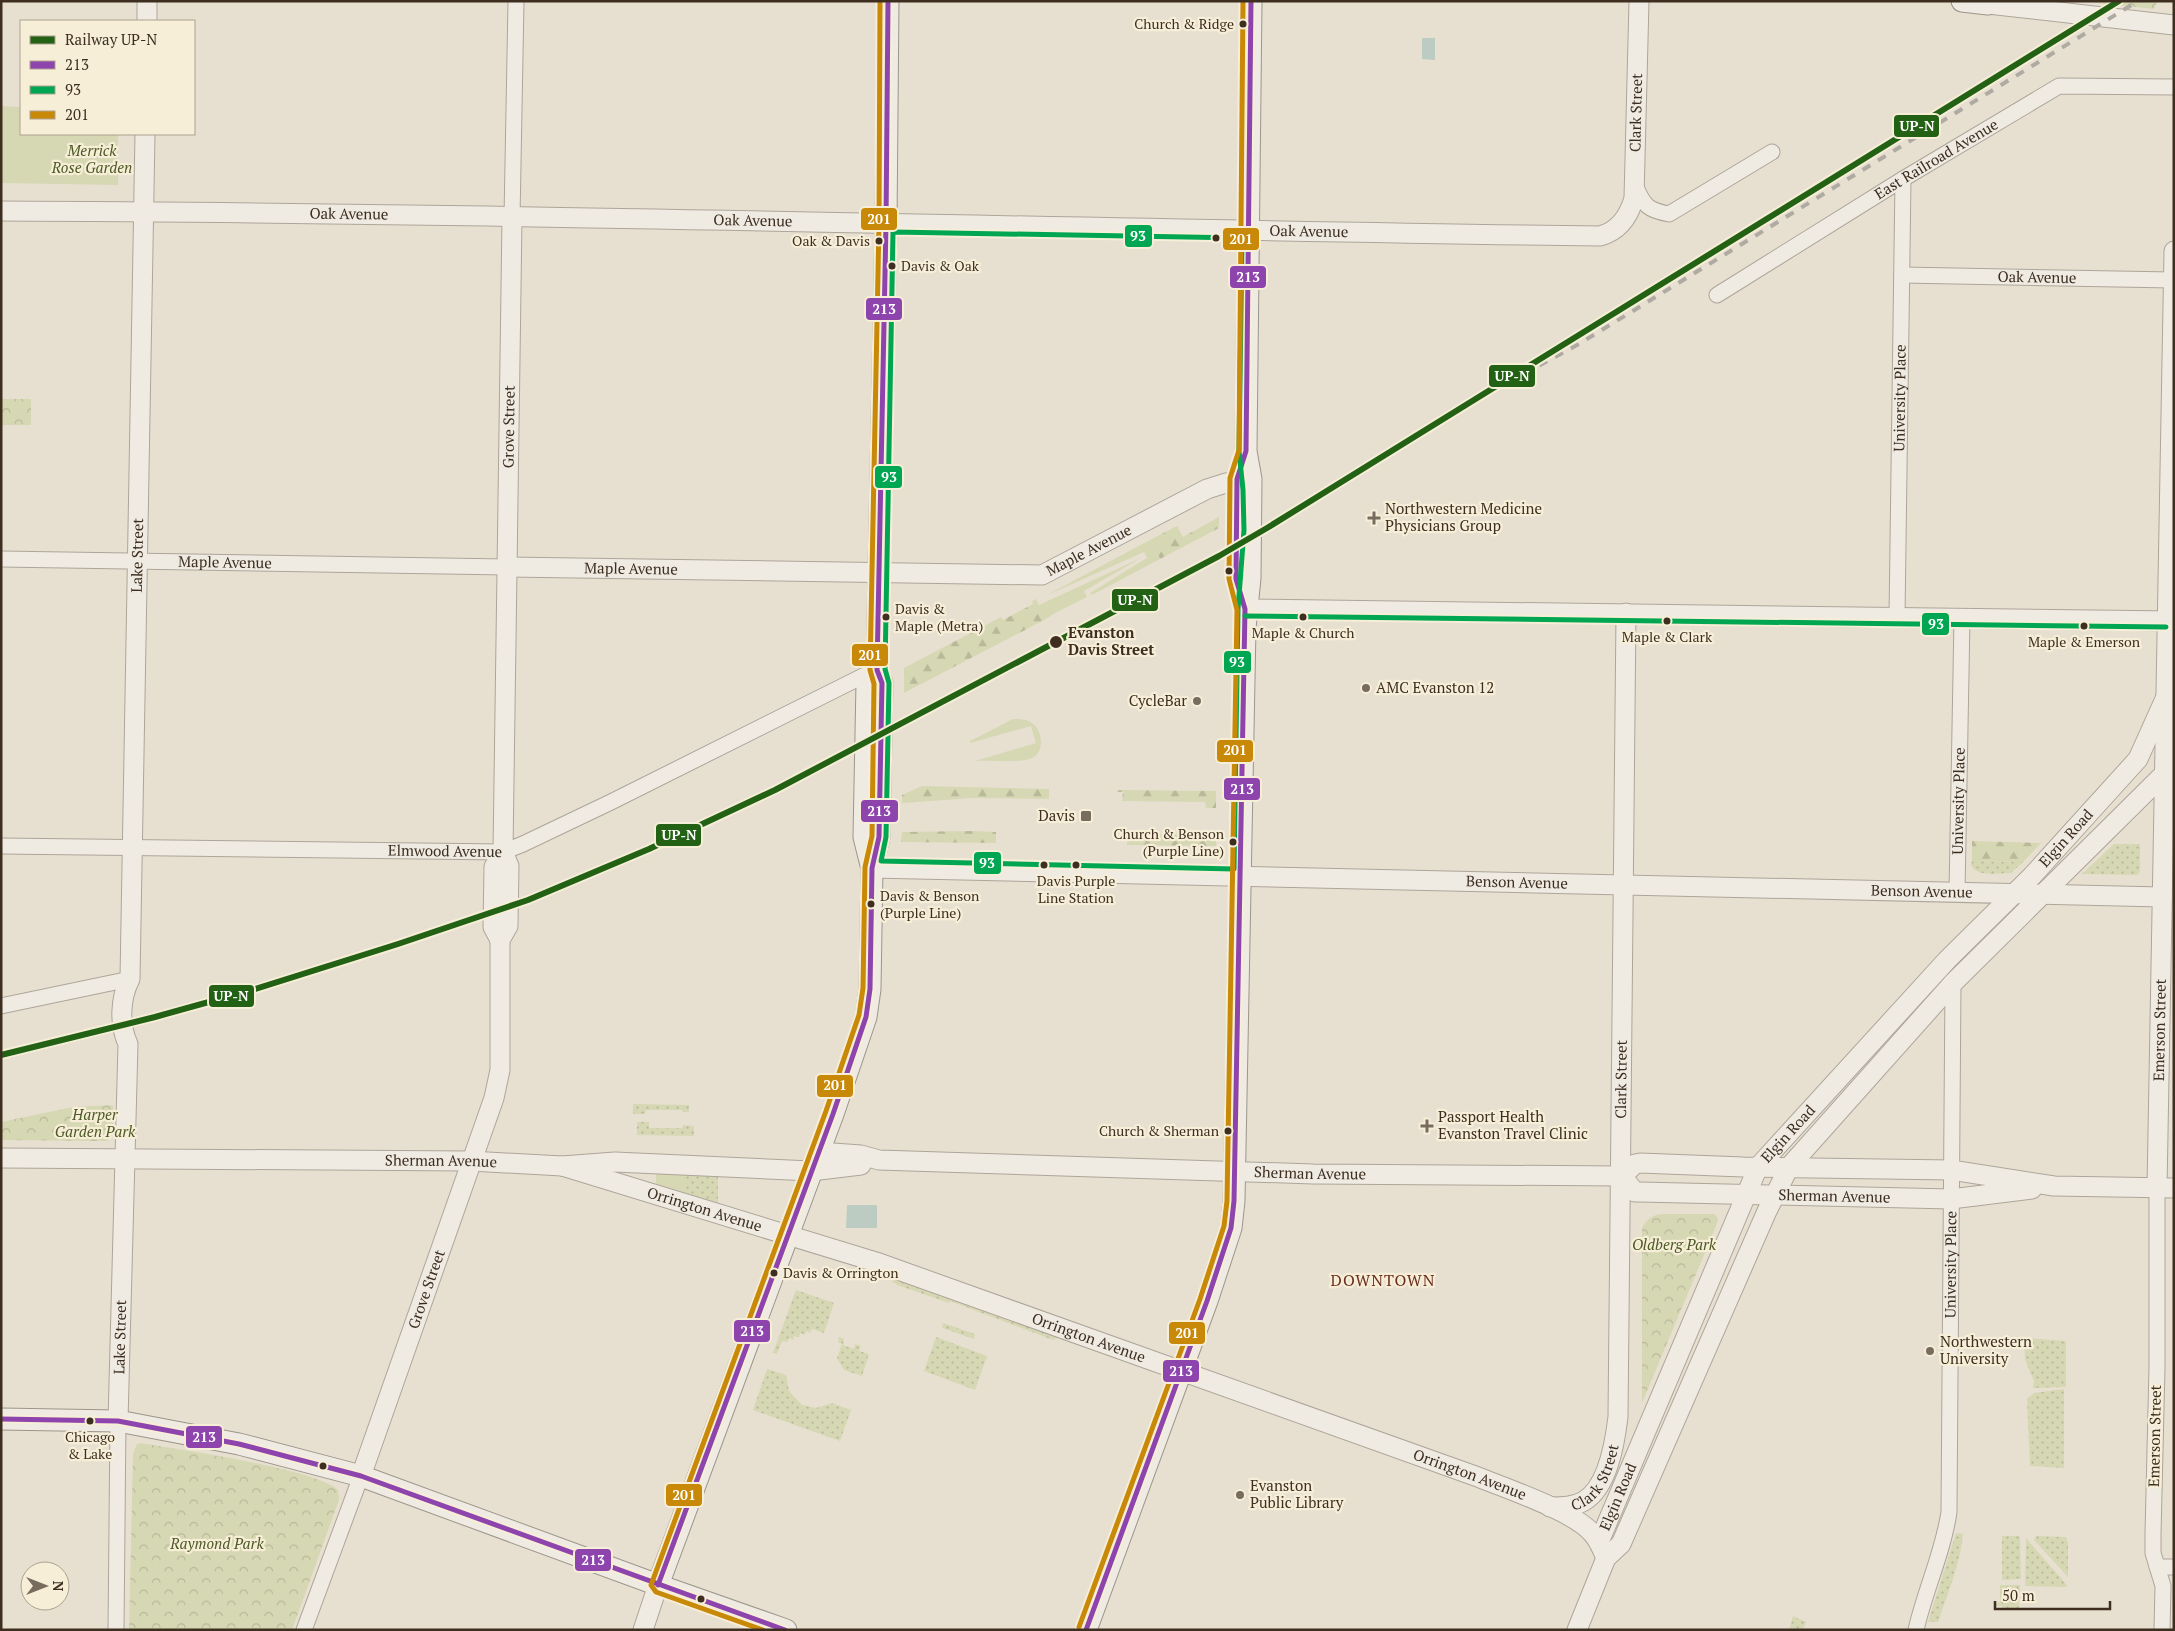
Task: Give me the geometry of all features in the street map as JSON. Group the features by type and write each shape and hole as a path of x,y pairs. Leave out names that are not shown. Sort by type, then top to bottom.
{"main road":[{"path":"658,1586 815,1162 866,1017 870,989 872,868 879,837 882,683 877,670 886,224 888,1"},
{"path":"1086,1630 1182,1370 1231,1228 1236,1171 1246,609 1250,578 1251,479 1246,452 1250,231 1251,1"},
{"path":"1962,1 1995,3"},
{"path":"1246,452 1237,482 1236,579 1246,609"},
{"path":"1,1419 118,1421 239,1444 360,1476 658,1586 786,1630"}],"street":[{"path":"147,1 147,20"},
{"name":"Grove Street","path":"304,1630 494,1098 500,1070 500,940 493,927 494,867 503,852 516,1"},
{"name":"Clark Street","path":"1622,223 1630,212 1636,187 1639,1"},
{"path":"1995,3 2174,26"},
{"name":"East Railroad Avenue","path":"1717,295 1903,179 2059,86 2174,87"},
{"name":"Lake Street","path":"116,1630 118,1421 128,1044 122,1033 124,992 130,979 145,135"},
{"path":"1636,187 1642,202 1648,208 1669,214 1772,152"},
{"name":"University Place","path":"1897,617 1903,179"},
{"name":"Oak Avenue","path":"1,211 1600,236 1612,233 1622,223"},
{"name":"Emerson Street","path":"2162,1630 2163,1586 2153,1553 2153,1534 2157,1367 2166,1188 2162,897 2165,700 2170,620 2174,251"},
{"name":"Oak Avenue","path":"1902,275 2173,280"},
{"name":"Maple Avenue","path":"1,560 1042,575 1207,489 1226,483 1237,482"},
{"path":"1246,609 2170,620"},
{"name":"Clark Street","path":"1550,1507 1567,1507 1583,1502 1593,1495 1604,1477 1616,1437 1618,1417 1622,1176 1626,613"},
{"name":"University Place","path":"1957,893 1962,618"},
{"name":"Elmwood Avenue","path":"1,846 131,846 503,852 611,802 877,670"},
{"name":"Elgin Road","path":"1602,1550 1745,1193 1758,1167 1947,960 2032,876 2138,760 2165,700"},
{"name":"Elgin Road","path":"1602,1550 1621,1544 1774,1194 1789,1167 1953,983 2164,774"},
{"name":"Benson Avenue","path":"872,868 2162,897"},
{"path":"1,1006 130,979"},
{"name":"University Place","path":"1916,1630 1922,1600 1947,1530 1949,1512 1953,983"},
{"name":"Sherman Avenue","path":"1,1158 470,1161 562,1166 615,1162 815,1162 855,1166 879,1160 1236,1171 1575,1177 1622,1176 1635,1164 1640,1163 1951,1170 2054,1186 2166,1188"},
{"name":"Orrington Avenue","path":"562,1166 876,1262 1478,1477 1550,1507 1583,1524 1602,1550"},
{"name":"Sherman Avenue","path":"1622,1176 1635,1192 1951,1199 2054,1186"},
{"path":"1575,1177 1606,1191 1615,1198 1621,1209"},
{"path":"1577,1630 1602,1550"},
{"path":"2157,1567 2174,1567"},
{"path":"643,1630 658,1586"}],"green space":[{"path":"2078,1 2157,1 2154,9"},
{"name":"Merrick Rose Garden","path":"1,106 20,107 20,135 118,135 118,185 1,183"},
{"path":"1,399 31,399 31,425 1,425"},
{"path":"1219,517 1219,528 1160,559 1150,540 1177,526 1183,537"},
{"path":"1150,540 1160,559 1092,595 1090,593 1147,558 1144,552 1045,596"},
{"path":"1141,558 1084,591 1087,597 1046,619 1039,605"},
{"path":"1036,599 1046,619 904,693 904,668 1001,617 1003,620 1033,604 1032,601"},
{"path":"1013,719 1028,721 1038,730 1041,745 1037,754 1029,759 1022,760 975,761 1036,743 1031,726 970,743 970,741"},
{"path":"922,786 1049,789 1049,799 973,798 902,803 902,795"},
{"path":"1117,790 1216,791 1216,808 1206,808 1205,802 1122,801 1123,792 1117,792"},
{"path":"1206,831 1216,831 1216,846 1127,845 1127,834 1198,835 1198,840 1200,840 1201,835 1205,835"},
{"path":"902,832 996,832 996,843 901,842"},
{"path":"1972,841 2041,843 2023,862 1972,861"},
{"path":"2114,844 2140,844 2140,872 2137,875 2082,874"},
{"path":"1972,861 2023,862 2011,873 1989,874 1978,872 1974,869 1971,865"},
{"path":"633,1104 689,1105 689,1112 683,1112 682,1110 646,1110 645,1114 633,1114"},
{"name":"Harper Garden Park","path":"113,1105 113,1130 107,1141 1,1140 1,1122 73,1107"},
{"path":"637,1122 649,1122 649,1128 694,1126 694,1136 637,1135"},
{"path":"656,1173 686,1175 686,1195 656,1186"},
{"path":"686,1175 718,1176 718,1205 686,1195"},
{"name":"Oldberg Park","path":"1662,1214 1714,1214 1718,1218 1642,1403 1642,1228 1650,1218"},
{"path":"883,1274 1057,1336 1057,1338 1053,1340 950,1301 949,1303 897,1285"},
{"path":"796,1290 834,1303 824,1333 812,1329 810,1333 806,1331 805,1335 800,1333 799,1337 794,1336 793,1340 789,1338 787,1342 782,1341 777,1354 773,1353"},
{"path":"943,1323 975,1334 974,1339 942,1328"},
{"path":"839,1337 844,1339 843,1345 854,1349 855,1344 861,1346 859,1351 869,1354 862,1376 844,1370 837,1358 842,1344 838,1342"},
{"path":"936,1337 987,1356 975,1390 924,1371"},
{"path":"2024,1338 2066,1341 2066,1387 2033,1388 2034,1381 2025,1360"},
{"path":"767,1369 786,1375 789,1391 802,1405 816,1408 832,1403 851,1410 840,1441 753,1410"},
{"path":"2064,1389 2064,1468 2030,1466 2027,1399 2034,1393"},
{"name":"Raymond Park","path":"141,1443 276,1467 325,1482 338,1490 339,1500 292,1630 129,1630 133,1454 137,1444"},
{"path":"1956,1533 1963,1534 1953,1578 1938,1622 1928,1622"},
{"path":"2002,1536 2019,1536 2020,1538 2021,1579 2002,1580"},
{"path":"2036,1536 2066,1537 2068,1543 2068,1577 2034,1540"},
{"path":"2026,1538 2067,1585 2066,1587 2025,1586"},
{"path":"2000,1585 2020,1585 2019,1609 2002,1610 2002,1606 1995,1606 1995,1603 2000,1602"},
{"path":"1793,1616 1806,1622 1803,1630 1789,1630"}],"shaded area":[{"path":"1422,38 1435,38 1435,60 1422,59"},
{"path":"847,1205 877,1205 877,1228 846,1228"}],"railway":[{"path":"1476,400 1579,344 2138,1"}],"rail line":[{"name":"UP-N","path":"1,1055 155,1017 252,990 398,944 528,900 649,849 775,790 1219,556 1267,528 2119,1"}],"transit line":[{"name":"201","path":"763,1630 656,1592 651,1585 826,1111 859,1015 863,988 865,867 872,836 874,684 870,670 879,224 880,1"},
{"name":"213","path":"658,1585 833,1114 866,1017 870,989 872,868 879,837 882,683 877,670 886,224 888,1"},
{"name":"201","path":"1079,1627 1200,1299 1224,1226 1227,1201 1237,610 1229,579 1230,478 1239,450 1243,1"},
{"name":"213","path":"1086,1630 1207,1301 1231,1228 1234,1201 1245,609 1236,579 1237,479 1246,451 1251,1"},
{"name":"93","path":"893,232 1242,238 1239,451 1243,490 1244,530 1238,609 1234,869 881,861 886,837 889,683 885,669 893,232"},
{"name":"93","path":"1245,616 2166,627"},
{"name":"213","path":"1,1419 118,1421 239,1444 361,1476 785,1630"}],"place":[{"name":"Church & Ridge","path":"1243,24"},
{"name":"Oak & Davis","path":"879,241"},
{"name":"Davis & Oak","path":"892,266"},
{"name":"Northwestern Medicine Physicians Group","path":"1374,518"},
{"name":"Davis & Maple (Metra)","path":"886,617"},
{"name":"Maple & Church","path":"1303,617"},
{"name":"Maple & Clark","path":"1667,621"},
{"name":"Maple & Emerson","path":"2084,626"},
{"name":"Evanston Davis Street","path":"1056,642"},
{"name":"AMC Evanston 12","path":"1366,688"},
{"name":"CycleBar","path":"1197,701"},
{"name":"Davis","path":"1086,816"},
{"name":"Church & Benson (Purple Line)","path":"1233,842"},
{"name":"Davis Purple Line Station","path":"1076,865"},
{"name":"Davis & Benson (Purple Line)","path":"871,904"},
{"name":"Passport Health Evanston Travel Clinic","path":"1427,1126"},
{"name":"Church & Sherman","path":"1228,1131"},
{"name":"Davis & Orrington","path":"774,1273"},
{"name":"Northwestern University","path":"1930,1351"},
{"name":"Chicago & Lake","path":"90,1421"},
{"name":"Evanston Public Library","path":"1240,1495"}],"district":[{"name":"DOWNTOWN","path":"1383,1280"}]}
